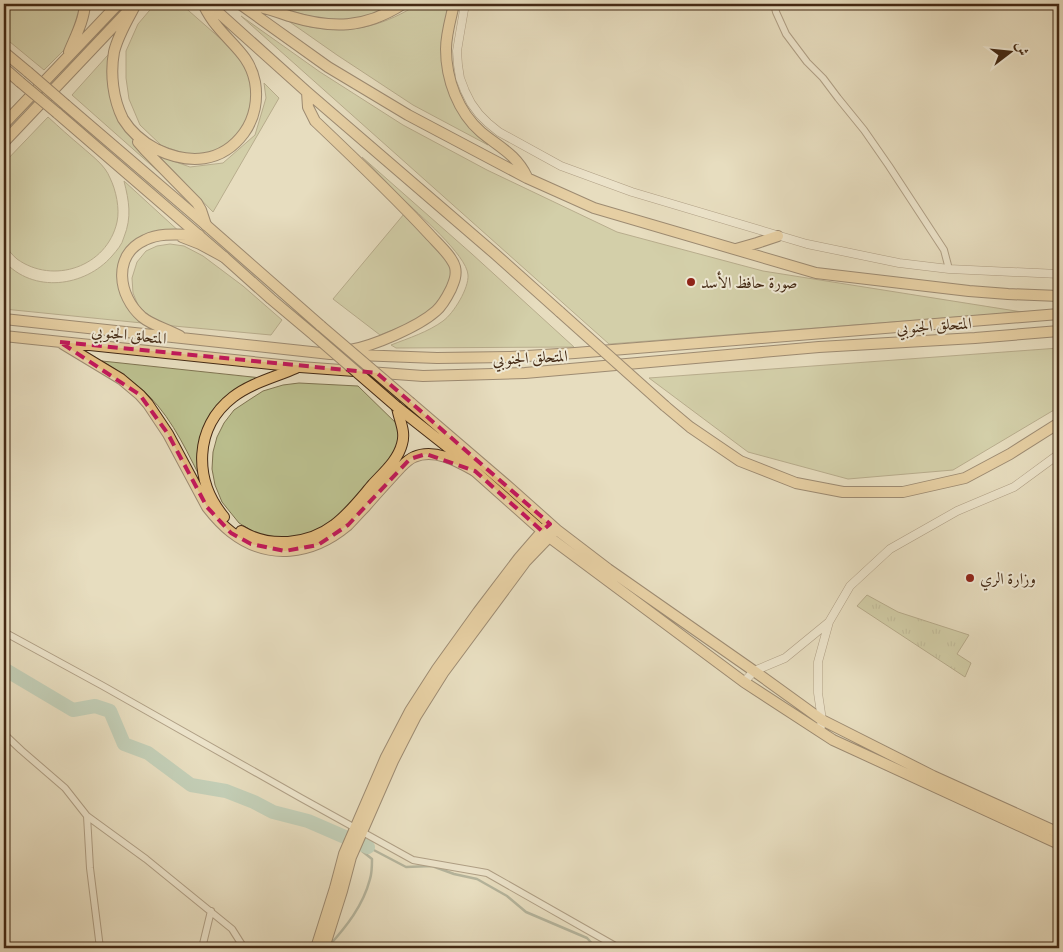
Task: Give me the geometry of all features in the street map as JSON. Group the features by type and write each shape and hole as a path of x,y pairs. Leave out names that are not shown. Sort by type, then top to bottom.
{"main road":[{"path":"67,57 81,24 86,4"},
{"path":"4,124 118,4"},
{"path":"136,4 118,39 114,52 112,66 113,86 118,107 145,150 197,203 206,225"},
{"path":"4,142 136,4"},
{"path":"131,130 140,139 162,152 186,159 198,160 215,155 231,147 247,129 255,106 256,94 252,72 242,53 217,26 203,4"},
{"path":"209,4 307,92 494,253 665,406 690,427 740,462 796,483 843,492 903,492 965,478 1010,454 1059,423"},
{"path":"240,4 328,66 408,115 528,178 594,208 816,272 969,291 1059,296"},
{"path":"245,4 316,23 341,25 366,21 390,12 403,4"},
{"path":"454,4 446,47 448,72 455,95 470,120 480,131 515,159 528,178"},
{"path":"4,52 411,403 475,471 549,531 744,682 833,740 1059,844"},
{"path":"4,68 397,407 510,488 549,531"},
{"path":"307,92 308,107 315,121 419,223 452,260 456,272 455,281 445,300 430,315 405,330 378,342 361,348 330,354"},
{"path":"185,339 178,334 153,324 136,311 129,302 125,292 122,271 130,253 144,240 174,235 199,235"},
{"path":"174,235 200,244 224,257"},
{"path":"736,249 778,236"},
{"name":"المتحلق الجنوبي","path":"4,319 330,354 437,358 510,357 1059,314"},
{"name":"المتحلق الجنوبي","path":"4,336 300,367 423,376 525,374 819,347 1059,331"},
{"path":"60,342 121,379 144,400 155,413 222,525 251,544 274,550 296,550 318,544 333,537 348,525 401,467 415,456 432,454 454,461 475,471"},
{"path":"300,367 245,389 234,396 217,413 210,424 202,446 201,462 210,505 230,523 253,537 274,542 301,540 327,530 342,518 400,452 404,432 397,407"},
{"path":"316,948 335,888 410,711 519,558 549,531"},
{"path":"605,573 754,671 822,720 933,776 1059,832"},
{"path":"324,948 342,891 348,856"}],"street":[{"path":"465,4 460,33 458,65 460,78 471,103 499,132 561,166 632,192 807,244 899,263 949,269 1059,274"},
{"path":"774,4 786,34 864,130 889,166 944,250 949,269"},
{"path":"820,732 822,720 818,693 818,662 828,622 850,586 890,549 958,511 1014,486 1059,454"},
{"path":"744,682 754,671 785,658 828,622"},
{"path":"4,632 413,860 487,873 619,948"},
{"path":"4,734 65,788 87,816 146,860 232,929 244,948"},
{"path":"87,816 90,868 100,948"},
{"path":"202,948 211,912"}],"highlighted area":[{"path":"60,342 377,373 550,524 542,531 475,471 426,454 410,459 348,525 318,545 285,551 251,544 231,533 207,507 168,434 140,395"}],"green space":[{"path":"4,4 86,4 73,41 44,70 4,37"},
{"path":"155,4 181,4 246,61 254,96 246,129 219,151 190,155 162,146 140,125 129,99 126,78 126,51 138,24"},
{"path":"274,4 398,4 366,16 336,19 306,15"},
{"path":"418,4 454,4 446,47 456,105 473,132 488,145 413,105 287,20 317,28 344,30 382,22"},
{"path":"241,16 320,72 403,125 487,170 617,232 763,271 1022,312 609,344"},
{"path":"116,46 117,112 130,136 168,180 72,95"},
{"path":"264,83 279,98 213,212 159,156 190,167 223,163 255,135 266,98"},
{"path":"48,117 102,165 108,173 114,188 118,206 117,222 111,238 102,250 90,260 77,267 62,271 46,271 31,267 17,259 4,245 4,163"},
{"path":"362,157 574,347 396,348 391,345 425,332 443,321 456,306 466,287 468,275 451,246"},
{"path":"124,181 182,234 136,246 122,279 142,323 4,309 4,261 16,272 29,278 44,282 59,282 74,280 88,274 112,256 122,242 127,230 129,216"},
{"path":"404,214 429,238 451,266 454,286 426,317 380,335 333,299"},
{"path":"170,244 184,246 203,256 243,286 282,320 271,335 163,325 146,313 138,305 133,293 132,278 137,262 146,251 157,246"},
{"path":"1059,348 1059,407 953,470 848,479 748,452 649,378"},
{"path":"102,361 271,379 227,403 208,433 205,487 180,439 158,406 138,386"},
{"path":"299,383 358,386 400,427 401,452 335,528 292,542 257,534 239,523 222,502 215,485 212,469 213,452 217,437 224,423 234,410 263,391 283,385"},
{"path":"867,595 898,612 969,635 957,654 971,663 965,677 857,606"}],"waterway":[{"path":"4,669 73,710 95,706 110,711 124,744 148,753 191,785 226,791 273,812 308,821 368,847"},
{"path":"328,947 353,916 367,889 372,859 362,851 361,844"},
{"path":"368,847 406,867 432,866 454,874 477,879 507,896 526,912 587,938 596,948"}],"place":[{"name":"صورة حافظ الأسد","path":"691,282"},
{"name":"وزارة الري","path":"970,578"}]}
